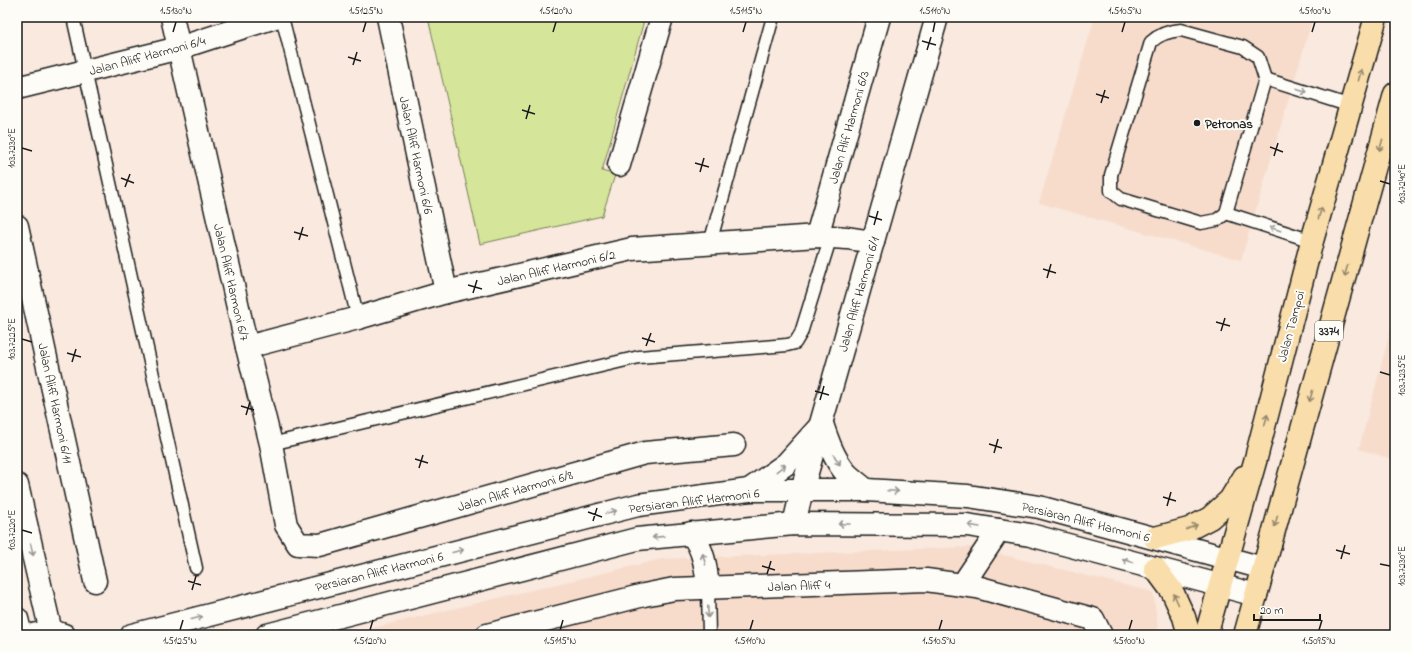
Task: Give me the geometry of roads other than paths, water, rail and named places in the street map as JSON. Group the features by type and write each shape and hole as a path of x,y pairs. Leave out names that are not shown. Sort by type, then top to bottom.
{"main road":[{"name":"Jalan Tampoi","path":"1206,635 1256,458 1312,241 1376,17"},
{"name":"3374","path":"1245,635 1395,94"},
{"path":"1155,538 1189,529 1210,518 1230,500 1256,458"},
{"path":"1155,568 1172,591 1184,617 1189,635"}],"street":[{"name":"Jalan Aliff Harmoni 6/7","path":"172,17 270,444 286,525 298,544"},
{"name":"Jalan Aliff Harmoni 6/4","path":"17,88 179,48 275,17"},
{"name":"Jalan Aliff Harmoni 6/6","path":"388,17 446,292"},
{"path":"619,165 662,17"},
{"name":"Jalan Alif Harmoni 6/3","path":"824,236 879,17"},
{"name":"Jalan Aliff Harmoni 6/1","path":"794,524 802,490 937,17"},
{"name":"Jalan Aliff Harmoni 6/11","path":"17,226 95,581"},
{"name":"Jalan Aliff Harmoni 6/2","path":"247,347 358,318 446,292 632,250 710,243 824,236 873,242"},
{"path":"749,490 786,464 822,424 831,451 839,464 847,474 866,490"},
{"name":"Jalan Aliff Harmoni 6/8","path":"298,544 320,545 645,453 734,445"},
{"path":"17,485 49,634"},
{"name":"Persiaran Aliff Harmoni 6","path":"132,635 638,505 749,490 866,490 968,496 1039,507 1263,568"},
{"name":"Persiaran Aliff Harmoni 6","path":"267,635 637,539 794,524 967,525 1030,535 1256,595"},
{"path":"962,584 999,530"},
{"path":"691,533 702,553 706,565 708,588"},
{"name":"Jalan Aliff 4","path":"487,635 644,595 674,589 926,580 977,587 1093,619 1101,635"},
{"path":"17,619 21,635"}],"lane":[{"path":"73,17 196,568"},
{"path":"282,17 358,318"},
{"path":"710,243 772,17"},
{"path":"1181,30 1243,47 1258,57 1265,79 1226,213 1217,220 1201,223 1121,199 1111,191 1111,175 1151,42 1164,34 1181,30"},
{"path":"1265,79 1351,106"},
{"path":"1226,213 1312,241"},
{"path":"270,444 639,357 787,345 795,343 801,333 824,236"},
{"path":"708,588 709,635"}],"place":[{"name":"Petronas","path":"1197,123"}]}
